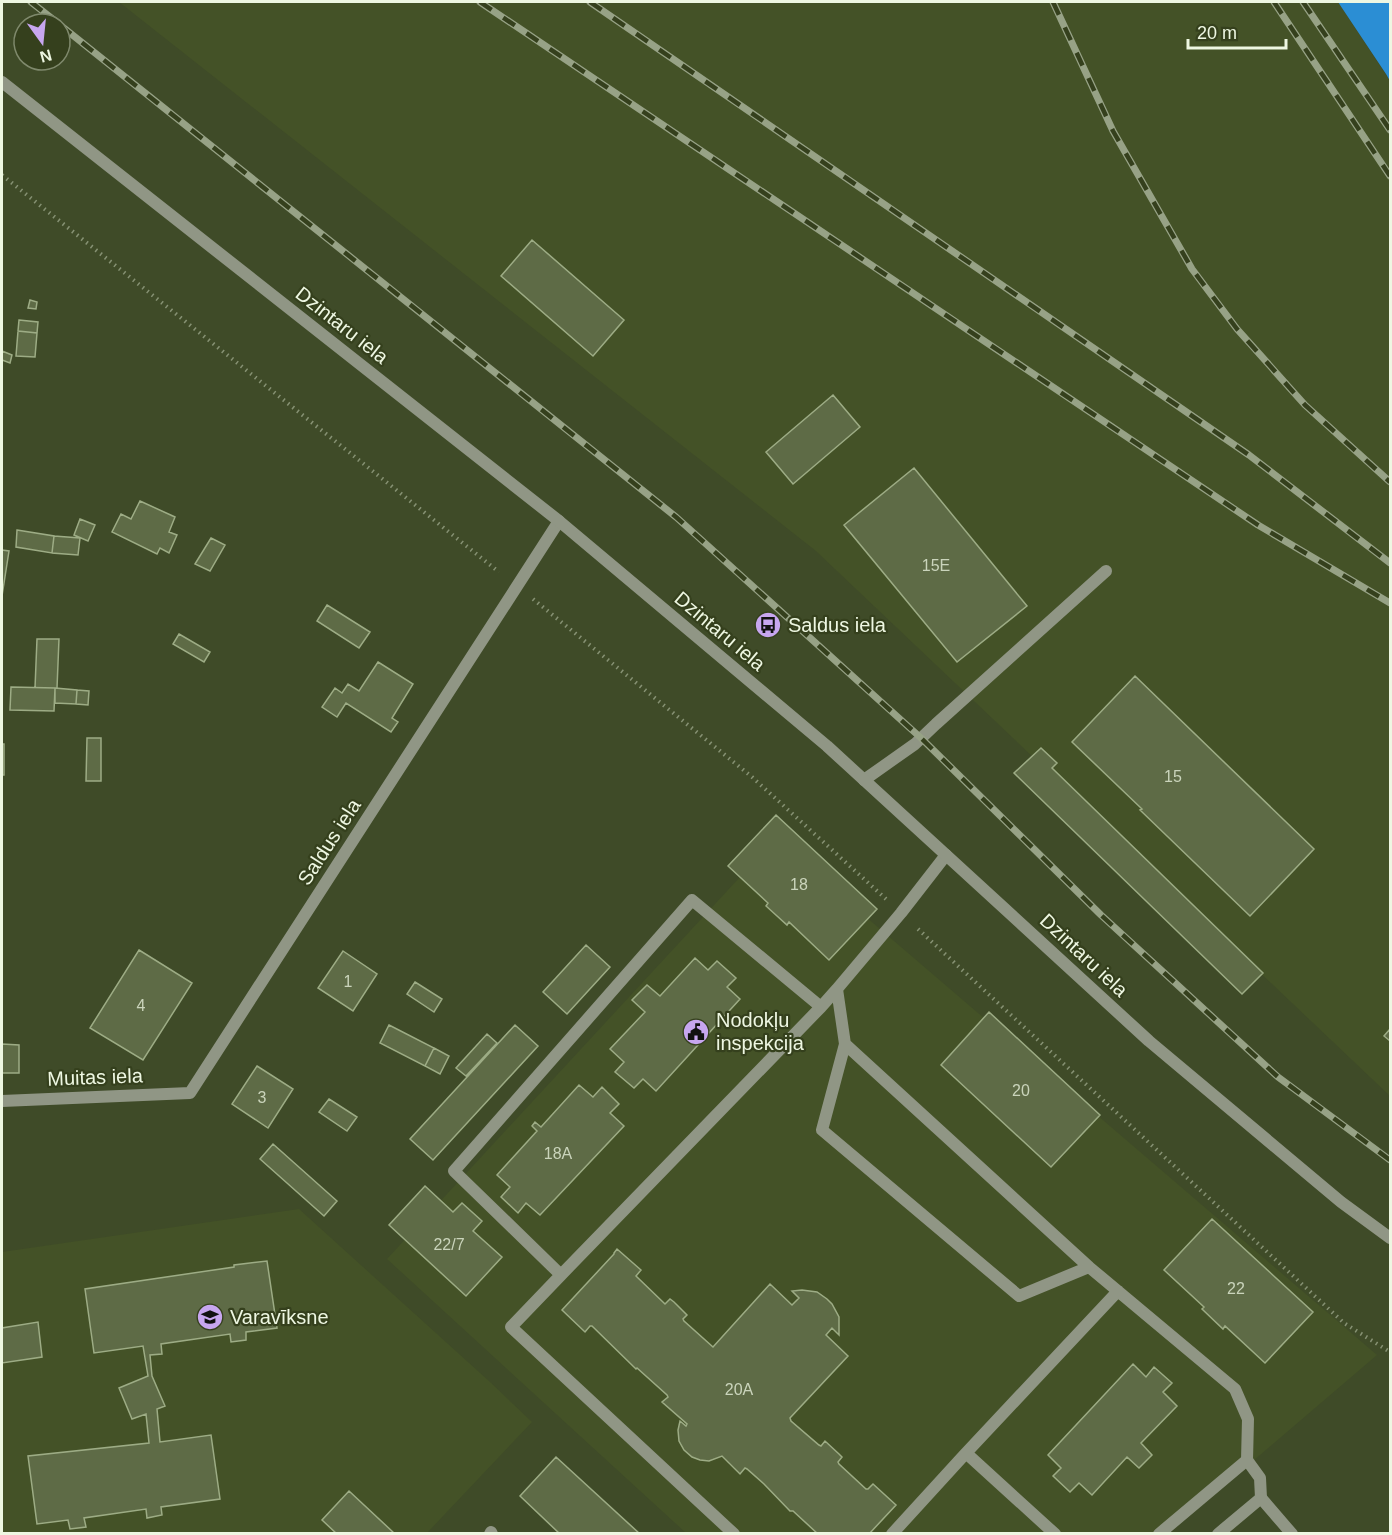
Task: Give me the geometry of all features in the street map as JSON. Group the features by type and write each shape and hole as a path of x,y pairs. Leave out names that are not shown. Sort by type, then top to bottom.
{"street":[{"name":"Dzintaru iela","path":"2,82 560,521 827,746 1149,1041 1341,1202 1390,1238"},
{"name":"Saldus iela","path":"190,1093 560,521"},
{"path":"864,780 915,744 1106,571"},
{"path":"734,1533 511,1327 821,1007 901,913 946,855"},
{"path":"561,1275 454,1171 692,900 821,1007"},
{"path":"837,989 845,1044 822,1130 1019,1296 1089,1267"},
{"path":"845,1044 1089,1267 1235,1389 1248,1419 1247,1460 1260,1478 1261,1498 1292,1533"},
{"name":"Muitas iela","path":"2,1101 190,1093"},
{"path":"892,1533 1118,1291"},
{"path":"966,1453 1055,1533"},
{"path":"1159,1533 1247,1460"},
{"path":"1218,1533 1261,1498"}],"path":[{"path":"2,175 517,586 752,777 1344,1323 1390,1352"}],"shaded area":[{"path":"119,2 1338,2 1390,81 1390,1096 816,551"},
{"path":"775,839 1377,1355 1169,1533 686,1533 387,1259"},
{"name":"Varavīksne","path":"299,1209 532,1422 427,1533 2,1533 2,1252"}],"water":[{"path":"1338,2 1390,2 1390,81 1386,74"}],"building":[{"path":"532,240 624,320 593,356 501,276"},
{"path":"30,300 37,302 36,309 28,308"},
{"path":"19,320 38,322 37,333 18,331"},
{"path":"18,331 37,333 35,357 16,356"},
{"path":"2,351 12,355 10,363 2,360"},
{"path":"833,395 860,427 793,484 766,452"},
{"path":"914,468 1027,606 957,662 844,525"},
{"path":"140,501 175,517 169,532 177,535 169,553 160,548 157,554 112,532 121,514 131,519"},
{"path":"80,519 95,525 88,541 74,535"},
{"path":"17,530 54,536 52,553 16,547"},
{"path":"54,536 80,538 78,555 52,553"},
{"path":"211,538 225,545 210,571 195,564"},
{"path":"2,550 9,551 2,596"},
{"path":"327,605 370,632 359,648 317,621"},
{"path":"179,634 210,652 204,662 173,644"},
{"path":"37,639 59,639 57,688 35,688"},
{"path":"378,662 413,684 392,718 398,722 391,732 346,703 337,717 322,707 335,688 342,693 348,684 359,691"},
{"path":"1135,676 1314,849 1250,916 1072,742"},
{"path":"11,687 55,688 54,711 10,710"},
{"path":"55,688 77,690 76,704 55,703"},
{"path":"77,690 89,691 88,705 76,704"},
{"path":"87,738 101,738 101,781 86,781"},
{"path":"2,744 4,744 4,775 2,775"},
{"path":"1041,748 1057,763 1052,768 1263,973 1242,994 1014,773"},
{"path":"776,815 877,909 829,960 789,922 787,925 766,906 768,903 728,866"},
{"path":"586,945 610,967 567,1014 543,992"},
{"path":"139,950 192,983 143,1060 90,1028"},
{"path":"343,951 377,974 353,1011 318,988"},
{"path":"695,958 708,970 717,961 736,978 727,987 740,999 656,1091 643,1079 634,1088 615,1072 624,1062 610,1049 645,1012 632,1000 647,985 660,996"},
{"path":"415,982 442,999 434,1012 407,994"},
{"path":"989,1012 1100,1115 1051,1167 941,1065"},
{"path":"389,1025 434,1048 425,1066 380,1043"},
{"path":"515,1025 538,1046 433,1160 410,1139"},
{"path":"1390,1029 1390,1041 1384,1036"},
{"path":"487,1034 497,1043 466,1076 456,1068"},
{"path":"2,1044 19,1045 19,1073 2,1073"},
{"path":"434,1048 449,1056 440,1074 425,1066"},
{"path":"257,1066 293,1089 268,1128 232,1104"},
{"path":"579,1085 593,1097 602,1087 619,1104 610,1113 624,1126 540,1215 526,1203 518,1213 501,1197 510,1187 497,1175 537,1131 532,1126 535,1122 541,1127"},
{"path":"329,1099 357,1117 347,1131 319,1112"},
{"path":"273,1144 337,1201 324,1216 260,1159"},
{"path":"425,1186 453,1212 462,1203 482,1221 473,1231 502,1257 466,1296 389,1225"},
{"path":"1212,1219 1313,1312 1265,1363 1225,1326 1223,1329 1202,1309 1204,1307 1164,1270"},
{"path":"617,1249 641,1270 636,1276 665,1304 670,1299 674,1302 687,1315 684,1321 713,1347 770,1284 792,1305 799,1298 792,1291 802,1290 817,1292 832,1304 839,1317 839,1335 832,1328 826,1335 848,1356 790,1418 819,1445 821,1446 825,1441 839,1454 842,1457 839,1464 866,1489 873,1484 896,1505 869,1534 818,1534 793,1511 790,1511 747,1469 745,1468 740,1474 722,1456 709,1461 700,1460 684,1450 679,1441 678,1430 680,1421 686,1426 687,1424 662,1402 668,1397 667,1395 636,1369 592,1326 585,1332 562,1310"},
{"path":"267,1261 277,1328 246,1332 246,1340 231,1342 230,1334 161,1344 162,1354 150,1355 152,1376 165,1406 157,1409 160,1442 211,1435 220,1499 161,1507 162,1515 147,1518 146,1509 84,1518 86,1527 70,1529 68,1520 37,1524 28,1456 149,1443 146,1414 132,1419 119,1388 148,1376 143,1346 94,1353 85,1289"},
{"path":"38,1322 42,1357 2,1363 2,1328"},
{"path":"1133,1364 1146,1377 1154,1367 1172,1383 1163,1392 1177,1406 1141,1443 1152,1455 1139,1468 1127,1457 1092,1495 1079,1483 1070,1492 1053,1476 1061,1468 1048,1455"},
{"path":"556,1457 640,1534 560,1534 520,1496"},
{"path":"349,1491 394,1533 337,1534 322,1520"}],"railway":[{"path":"31,2 44,12"},
{"path":"480,2 1258,525 1390,603"},
{"path":"590,2 1249,455 1390,563"},
{"path":"1053,2 1113,131 1192,269 1237,329 1305,405 1390,482"},
{"path":"1274,2 1390,176"},
{"path":"1303,2 1390,130"},
{"path":"72,35 676,517 921,738 1101,915 1278,1077 1390,1160"}],"place":[{"name":"Saldus iela","path":"768,625"},
{"name":"Nodokļu inspekcija","path":"696,1032"},
{"name":"Varavīksne","path":"210,1317"}]}
